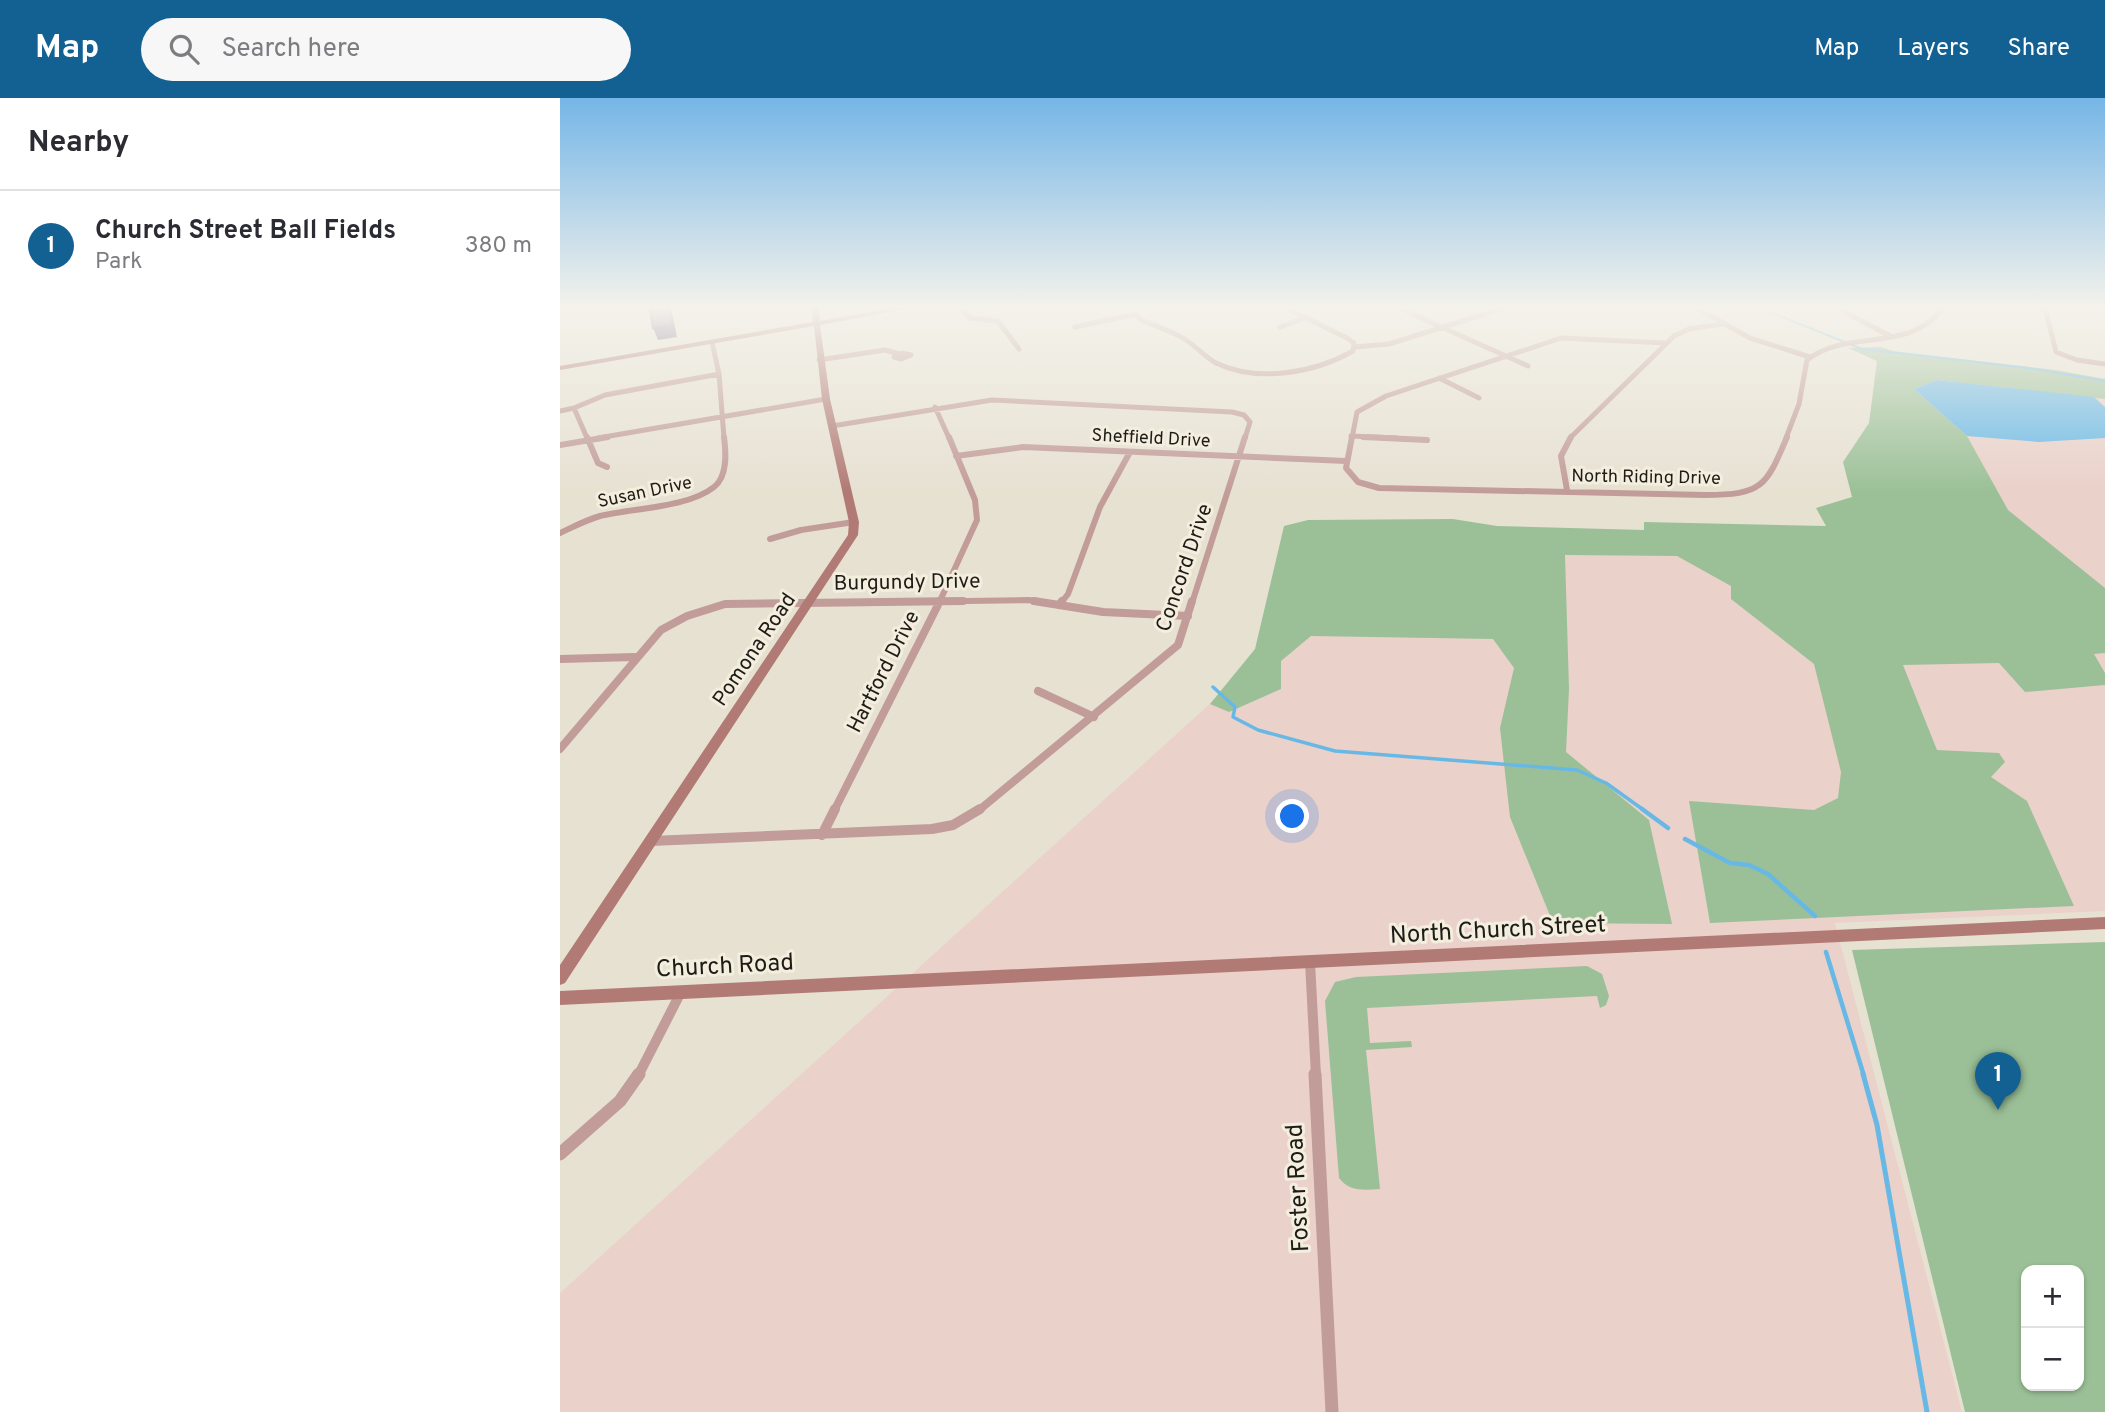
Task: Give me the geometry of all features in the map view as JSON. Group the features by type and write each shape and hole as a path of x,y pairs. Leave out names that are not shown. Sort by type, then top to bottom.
{"main road":[{"name":"Church Road","path":"560,998 893,981"}],"street":[{"name":"Susan Drive","path":"560,533 597,517 689,499 715,487 722,476 726,457 718,369"},
{"path":"771,539 801,530 855,522 821,369"},
{"path":"1233,369 1303,369"},
{"path":"1346,461 1356,416 1364,405 1466,369"},
{"path":"1567,490 1561,456 1565,445 1640,369"},
{"name":"North Riding Drive","path":"1346,461 1348,473 1366,485 1412,489 1567,490 1715,496 1755,487 1775,470 1797,411 1803,369"},
{"path":"560,411 605,395 719,374"},
{"path":"1438,379 1479,398"},
{"path":"560,445 826,400"},
{"name":"Concord Drive","path":"651,841 822,835 953,825 992,801 1172,653 1188,616 1250,422 1244,415 1232,412 992,400 935,407 832,426"},
{"name":"Hartford Drive","path":"822,835 940,600 977,520 975,500 935,407"},
{"path":"574,408 598,463 607,467"},
{"path":"1351,436 1427,440"},
{"name":"Sheffield Drive","path":"956,456 1023,447 1346,461"},
{"path":"1059,605 1068,594 1100,507 1130,452"},
{"name":"Pomona Road","path":"560,978 850,542 855,522"},
{"name":"Burgundy Drive","path":"560,749 635,657 661,630 706,608 744,602 1029,600 1103,612 1188,616"},
{"path":"560,659 635,657"},
{"path":"1038,691 1094,717"},
{"name":"North Church Street","path":"893,981 2105,923"},
{"name":"Foster Road","path":"1310,962 1332,1412"},
{"path":"560,1154 620,1101 642,1070 681,992"}],"shaded area":[{"path":"1929,369 1942,369 2105,399 2105,911 1835,923 1962,1412 560,1412 560,1293 1406,526 1782,534 1915,522"}],"green space":[{"path":"1876,369 2049,369 2105,379 2105,399 1937,380 1914,389 1967,436 2008,510 2105,588 2105,653 2094,654 2105,673 2105,685 2025,692 1999,663 1903,665 1937,750 1999,753 2005,762 1991,777 2027,801 2074,906 1710,923 1689,801 1814,810 1838,798 1841,772 1814,664 1731,599 1731,586 1677,556 1565,555 1569,689 1566,752 1649,820 1672,924 1553,923 1510,817 1500,728 1514,668 1493,639 1311,636 1281,661 1281,689 1229,712 1210,704 1255,649 1284,526 1308,520 1453,519 1497,526 1644,530 1644,522 1826,526 1816,508 1852,497 1843,462 1869,423"},
{"path":"2105,942 2105,1412 1965,1412 1852,950"},
{"path":"1587,966 1602,974 1609,996 1606,1005 1600,1008 1597,996 1367,1008 1370,1043 1411,1041 1412,1047 1366,1050 1380,1189 1362,1190 1343,1183 1339,1178 1325,1001 1335,982 1356,977"}],"water":[{"path":"1937,380 2094,397 2105,407 2105,438 2039,442 1967,436 1914,389"}],"waterway":[{"path":"2036,369 2105,381"},
{"path":"1213,687 1235,707 1233,717 1258,730 1335,751 1577,770 1606,783 1645,811"},
{"path":"1642,809 1668,828"},
{"path":"1685,839 1730,863 1749,865 1768,874 1815,916"},
{"path":"1826,952 1864,1076"},
{"path":"1863,1074 1877,1125 1927,1412"}],"place":[{"name":"Church Street Ball Fields","path":"1998,1110"}]}
